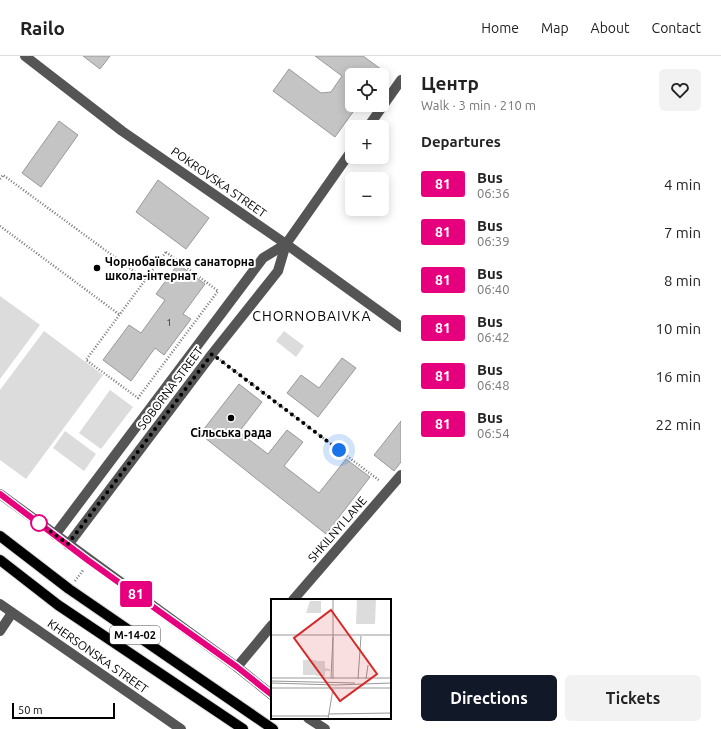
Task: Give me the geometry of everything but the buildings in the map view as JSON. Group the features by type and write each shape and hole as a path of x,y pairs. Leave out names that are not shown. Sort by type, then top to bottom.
{"main road":[{"name":"М-14-02","path":"0,536 69,589 273,729"},
{"name":"М-14-02","path":"0,560 58,605 243,729"}],"street":[{"name":"POKROVSKA STREET","path":"25,56 122,131 286,244 401,326"},
{"path":"373,120 401,80"},
{"name":"SOBORNA STREET","path":"68,544 212,354 278,271 286,244 345,160"},
{"name":"SOBORNA STREET","path":"55,535 263,258 286,244"},
{"name":"SHKILNYI LANE","path":"294,599 401,475"},
{"path":"0,494 237,667 271,694"},
{"name":"KHERSONSKA STREET","path":"0,604 181,729"},
{"path":"0,631 12,613"},
{"path":"237,667 271,626"},
{"path":"309,719 324,729"}],"path":[{"path":"0,179 3,175 146,280"},
{"path":"0,226 120,315"},
{"path":"166,252 218,291 138,398 86,360 146,280 166,252"},
{"path":"212,354 390,488"}],"shaded area":[{"path":"0,296 40,325 0,379"},
{"path":"44,331 103,375 26,479 0,460 0,390"},
{"path":"284,331 304,346 296,357 276,341"},
{"path":"110,390 133,407 101,449 79,433"},
{"path":"65,431 96,454 84,471 53,448"}],"bus line":[{"name":"81","path":"0,494 89,561 237,667 253,682 271,694"}],"place":[{"name":"Чорнобаївська санаторна школа-інтернат","path":"97,268"},
{"name":"Сільська рада","path":"231,418"}],"district":[{"name":"CHORNOBAIVKA","path":"312,316"}],"route":[{"path":"39,523 68,544 212,354 339,450"}]}
